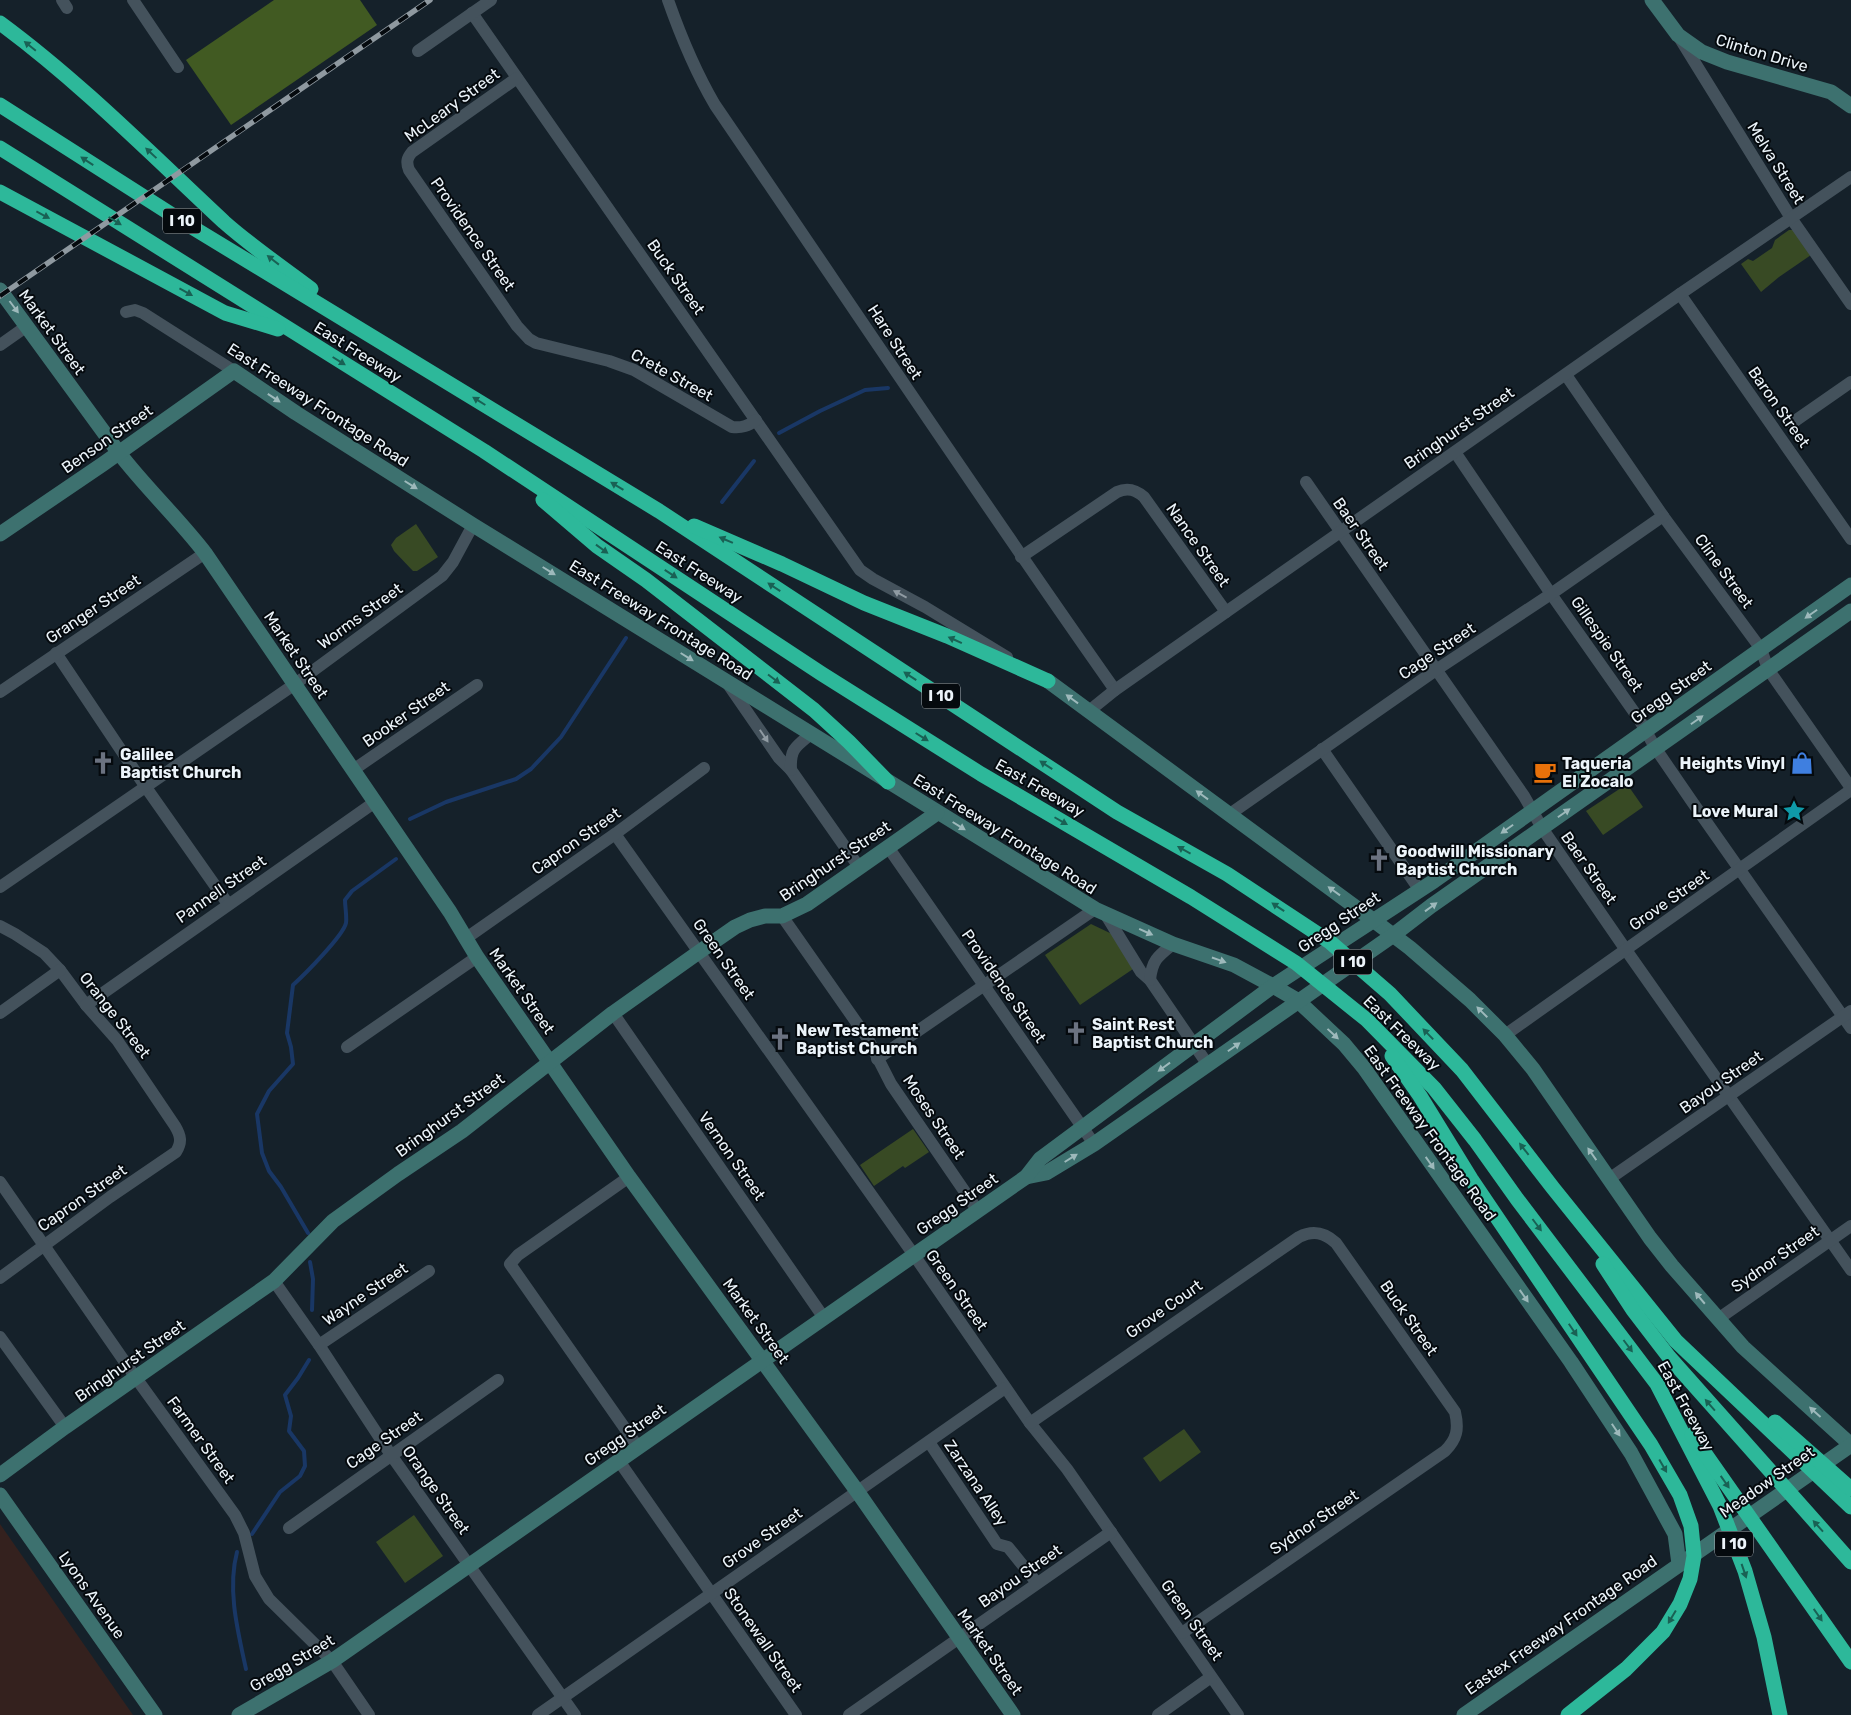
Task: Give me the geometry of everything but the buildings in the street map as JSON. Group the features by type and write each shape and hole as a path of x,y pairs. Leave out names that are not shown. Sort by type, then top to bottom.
{"highway":[{"path":"0,23 48,60 97,103 226,223 367,333"},
{"name":"East Freeway","path":"0,105 177,218 659,511 1117,812 1227,874 1330,942 1390,994 1462,1070 1676,1341 1851,1507"},
{"name":"East Freeway","path":"0,148 484,451 822,674 981,774 1191,897 1296,963 1367,1020 1434,1088 1657,1384 1720,1506 1741,1561 1764,1637 1780,1715"},
{"path":"0,192 225,313 297,335"},
{"path":"484,451 597,546 646,580 814,710 888,782"},
{"path":"659,511 782,564 864,603 947,636 1048,681"},
{"path":"1367,1020 1420,1096 1471,1179 1651,1445 1680,1496 1691,1526 1694,1556 1690,1579 1680,1604 1663,1632 1626,1669 1568,1715"},
{"path":"1554,1188 1633,1310 1669,1358 1851,1562"},
{"path":"1633,1287 1760,1409 1851,1489"},
{"path":"1657,1384 1851,1662"}],"street":[{"path":"133,0 178,67"},
{"path":"418,51 491,0"},
{"name":"Hare Street","path":"668,0 686,50 698,76 715,105 872,334 899,378 1020,557 1115,690"},
{"name":"Clinton Drive","path":"1652,0 1678,36 1702,52 1727,62 1830,92 1851,106"},
{"name":"Buck Street","path":"472,13 860,570 1048,681"},
{"name":"Melva Street","path":"1678,36 1791,218 1851,304"},
{"name":"McLeary Street","path":"407,158 418,147 517,78"},
{"name":"Providence Street","path":"407,158 409,170 517,326"},
{"name":"Bringhurst Street","path":"1089,711 1115,690 1226,612 1680,294 1851,177"},
{"name":"Market Street","path":"0,290 119,453 137,476 184,526 205,553 450,912 477,958 629,1176 857,1491 1012,1715"},
{"name":"Baron Street","path":"1680,294 1851,539"},
{"name":"East Freeway Frontage Road","path":"126,312 134,310 143,313 296,413 474,525 1100,912 1173,944 1234,965 1297,1000 1344,1044 1364,1068 1571,1362 1631,1453 1649,1484 1675,1534 1679,1564"},
{"path":"0,345 27,326"},
{"name":"Crete Street","path":"517,326 529,339 536,343 609,361 634,370 732,427 748,426 756,420"},
{"name":"Benson Street","path":"0,534 119,453 234,371"},
{"name":"Cline Street","path":"1566,375 1663,516 1761,649 1768,669 1851,789"},
{"path":"1792,423 1851,382"},
{"name":"Gillespie Street","path":"1455,452 1740,870 1847,1014 1851,1028"},
{"name":"Baer Street","path":"1306,482 1534,811 1542,828 1626,950 1851,1270"},
{"name":"Nance Street","path":"1020,557 1121,490 1132,490 1144,497 1226,612"},
{"name":"Cage Street","path":"1230,814 1436,670 1551,594 1663,516"},
{"name":"Worms Street","path":"0,887 295,684 442,576 453,562 474,525"},
{"name":"Granger Street","path":"0,692 205,553"},
{"name":"Gregg Street","path":"239,1715 332,1661 978,1211 1026,1177 1040,1159 1273,986 1534,811 1851,586"},
{"name":"Gregg Street","path":"1026,1177 1046,1173 1094,1144 1851,611"},
{"path":"56,653 228,904"},
{"path":"1048,681 1373,920 1410,948 1470,1000 1505,1035 1533,1069 1672,1266 1743,1347 1851,1445"},
{"path":"727,682 779,758 791,770 859,867"},
{"name":"Booker Street","path":"353,770 477,685"},
{"path":"791,770 790,756 796,746 811,734"},
{"path":"1322,749 1419,889"},
{"name":"Capron Street","path":"465,939 615,834 704,768"},
{"name":"Grove Street","path":"1505,1035 1740,870 1851,789"},
{"name":"Pannell Street","path":"86,1005 375,802"},
{"name":"Bringhurst Street","path":"0,1476 274,1281 333,1221 462,1131 613,1013 699,952 750,920 765,916 782,916 807,904 938,813"},
{"name":"Green Street","path":"615,834 914,1255 1005,1388 1067,1469 1238,1715"},
{"name":"Providence Street","path":"888,847 1094,1144"},
{"path":"877,1059 984,986 1100,912 1141,972 1150,980 1208,1065"},
{"name":"Moses Street","path":"782,916 868,1039 890,1084 978,1211"},
{"name":"Orange Street","path":"0,926 16,934 44,953 60,970 122,1048 181,1135 181,1144"},
{"path":"1150,980 1152,964 1156,958 1173,944"},
{"path":"347,1047 477,958"},
{"path":"0,1013 60,970"},
{"name":"Vernon Street","path":"613,1013 824,1318"},
{"name":"Bayou Street","path":"1609,1178 1847,1014"},
{"name":"Capron Street","path":"0,1278 110,1197 176,1152 181,1144"},
{"path":"629,1176 518,1255 510,1264 638,1447"},
{"name":"Farmer Street","path":"0,1182 136,1378 235,1515 244,1533 253,1571 269,1599 332,1661 369,1715"},
{"name":"Sydnor Street","path":"1718,1319 1851,1226"},
{"name":"Grove Court","path":"1030,1423 1298,1237 1308,1232 1320,1232"},
{"name":"Buck Street","path":"1320,1232 1336,1242 1456,1412 1458,1432"},
{"name":"Wayne Street","path":"319,1345 429,1271"},
{"name":"Orange Street","path":"274,1281 319,1345 391,1455 575,1715"},
{"path":"0,1337 65,1428"},
{"name":"Cage Street","path":"289,1528 498,1380"},
{"name":"Grove Street","path":"538,1715 1005,1388"},
{"name":"Sydnor Street","path":"1182,1632 1445,1452 1453,1444 1458,1432"},
{"name":"Zarzana Alley","path":"928,1442 996,1544 1008,1547 1037,1583"},
{"name":"Meadow Street","path":"1679,1564 1851,1445"},
{"name":"Stonewall Street","path":"619,1461 796,1715"},
{"name":"Lyons Avenue","path":"0,1495 155,1715"},
{"name":"Bayou Street","path":"849,1715 1111,1532"},
{"name":"Eastex Freeway Frontage Road","path":"1464,1715 1679,1564"},
{"path":"1158,1715 1211,1677"}],"shaded area":[{"path":"0,1524 133,1715 0,1715"}],"green space":[{"path":"274,0 360,0 377,25 231,125 186,60"},
{"path":"1789,230 1794,230 1811,255 1761,292 1741,264 1748,259 1753,261 1772,248 1775,240"},
{"path":"416,524 438,557 417,571 413,571 394,551 391,545 396,538"},
{"path":"1627,784 1643,807 1603,835 1586,811"},
{"path":"1091,924 1112,934 1133,969 1080,1005 1045,955"},
{"path":"913,1129 929,1152 905,1168 903,1166 874,1186 860,1165"},
{"path":"1184,1429 1201,1452 1160,1482 1143,1458"},
{"path":"414,1515 443,1556 405,1583 376,1542"}],"waterway":[{"path":"779,433 865,390 888,388"},
{"path":"722,502 754,461"},
{"path":"410,819 446,802 516,779 531,769 561,737 626,638"},
{"path":"308,1233 281,1187 269,1171 262,1153 257,1114 269,1091 293,1064 287,1033 293,985 338,937 346,923 345,900 352,891 396,859"},
{"path":"310,1262 313,1279 312,1310"},
{"path":"252,1534 280,1492 300,1476 305,1466 304,1451 289,1431 291,1416 285,1395 309,1360"},
{"path":"237,1552 234,1566 233,1596 246,1669"}],"railway":[{"path":"0,296 430,0"}],"place":[{"name":"Galilee Baptist Church","path":"103,763"},
{"name":"Heights Vinyl","path":"1802,763"},
{"name":"Taqueria El Zocalo","path":"1545,772"},
{"name":"Love Mural","path":"1794,811"},
{"name":"Goodwill Missionary Baptist Church","path":"1379,860"},
{"name":"Saint Rest Baptist Church","path":"1076,1033"},
{"name":"New Testament Baptist Church","path":"780,1039"}]}
